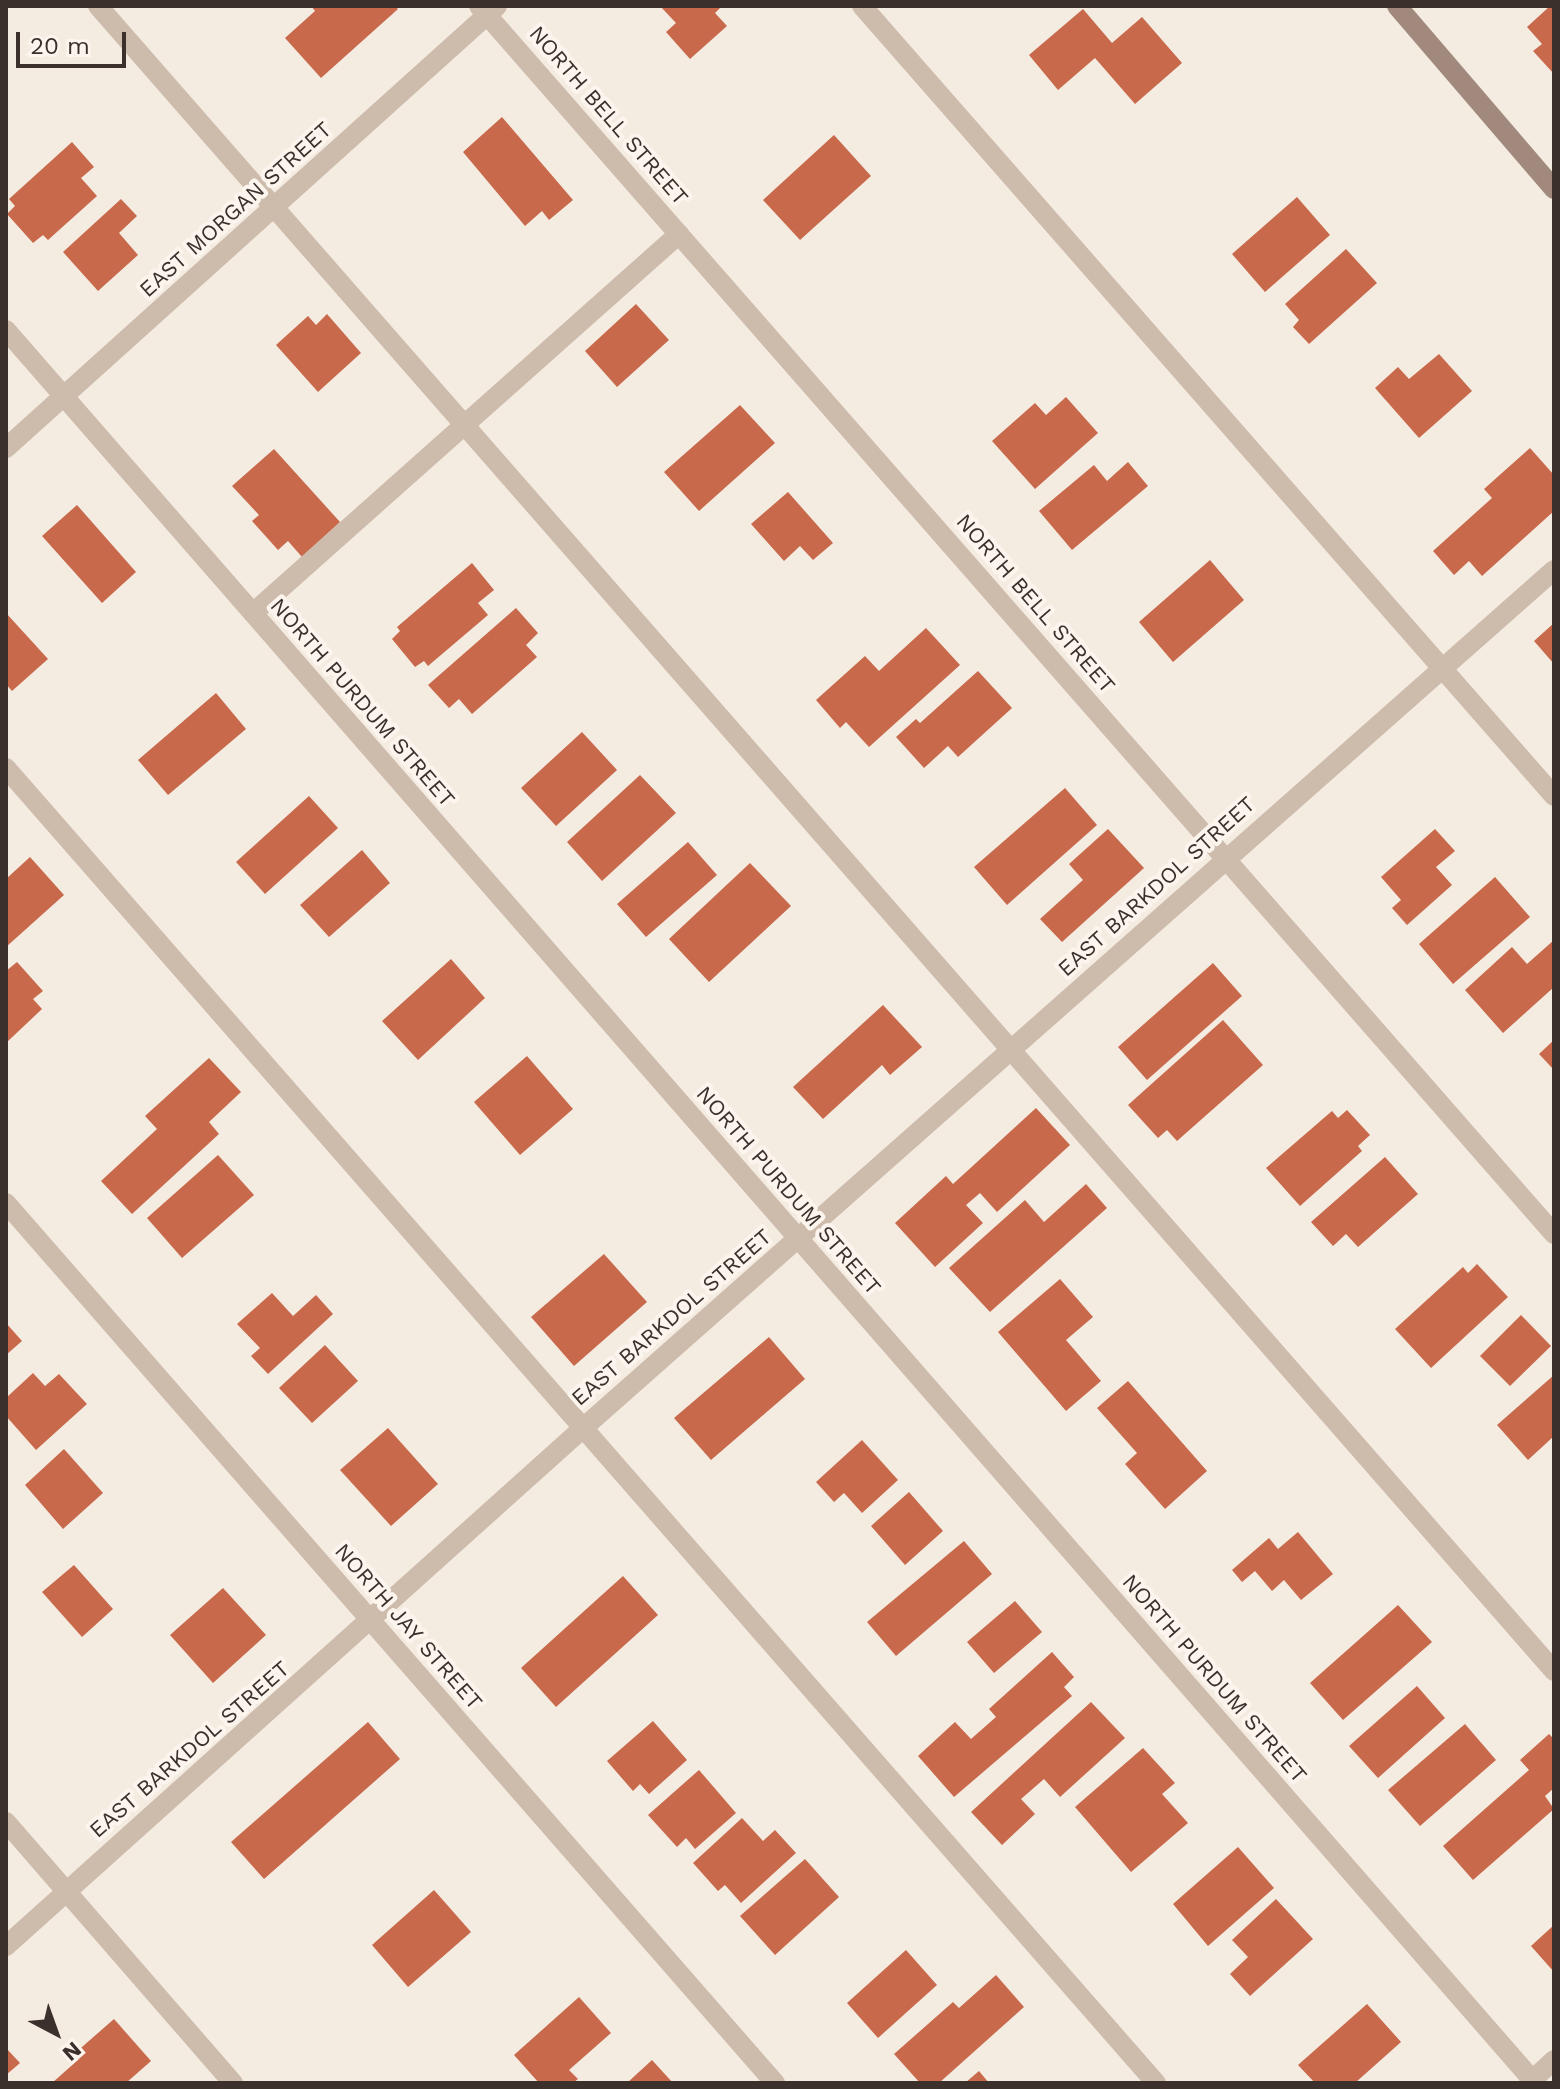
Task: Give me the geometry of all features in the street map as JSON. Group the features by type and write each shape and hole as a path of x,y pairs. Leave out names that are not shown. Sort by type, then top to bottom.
{"main road":[{"path":"1397,6 1554,189"}],"street":[{"path":"98,6 1554,1671"},
{"path":"862,6 1554,796"},
{"name":"EAST MORGAN STREET","path":"6,448 274,209 488,9"},
{"name":"NORTH BELL STREET","path":"488,9 679,234 1554,1234"},
{"path":"253,613 679,234"},
{"name":"NORTH PURDUM STREET","path":"6,330 1532,2082"},
{"name":"EAST BARKDOL STREET","path":"6,1946 582,1429 1554,570"},
{"path":"6,768 1156,2083"},
{"name":"NORTH JAY STREET","path":"6,1203 775,2083"},
{"path":"6,1822 233,2083"},
{"path":"1532,2082 1554,2060"}],"building":[{"path":"311,6 395,6 398,9 321,78 285,38 315,11"},
{"path":"660,6 722,6 715,13 727,26 690,59 666,32 676,23"},
{"path":"1550,6 1554,6 1554,74 1533,51 1542,44 1527,27"},
{"path":"1083,9 1112,43 1142,17 1182,63 1135,104 1095,58 1058,90 1029,55"},
{"path":"502,117 573,200 549,220 542,211 525,226 463,152"},
{"path":"834,135 871,176 800,240 763,200"},
{"path":"72,142 94,167 81,178 97,196 48,240 43,235 33,243 7,214 15,206 9,199"},
{"path":"1297,197 1330,235 1265,292 1232,254"},
{"path":"121,199 137,216 119,233 138,255 98,291 63,252"},
{"path":"1346,249 1377,283 1309,344 1293,327 1299,320 1285,304"},
{"path":"636,304 669,340 617,387 585,351"},
{"path":"327,314 361,353 318,392 276,345 308,316 316,325"},
{"path":"1439,354 1472,391 1419,438 1375,388 1398,367 1409,379"},
{"path":"1066,397 1098,433 1035,489 992,441 1035,403 1046,415"},
{"path":"740,405 775,443 699,511 664,472"},
{"path":"1530,448 1554,475 1554,511 1482,576 1469,561 1454,575 1433,551 1492,498 1484,489"},
{"path":"274,449 340,522 302,557 288,541 278,550 252,521 259,515 232,486"},
{"path":"1128,462 1148,486 1072,550 1039,511 1094,465 1107,481"},
{"path":"788,492 833,543 813,560 800,546 784,561 751,524"},
{"path":"77,505 136,572 102,603 42,536"},
{"path":"1210,560 1244,600 1173,662 1139,622"},
{"path":"472,563 494,590 478,603 488,615 428,666 424,661 415,667 392,639 400,631 397,627"},
{"path":"516,608 538,633 526,645 537,657 472,714 459,699 449,708 428,685"},
{"path":"6,613 48,659 12,691 6,684"},
{"path":"1554,623 1554,664 1534,641"},
{"path":"926,628 960,665 869,747 846,722 840,728 816,700 865,656 879,671"},
{"path":"978,671 1012,708 958,757 948,746 924,768 896,737 916,719 920,723"},
{"path":"216,693 246,729 168,795 138,760"},
{"path":"582,732 617,770 556,826 521,788"},
{"path":"640,775 676,813 602,881 567,842"},
{"path":"1065,788 1097,825 1007,905 974,867"},
{"path":"309,796 338,828 265,894 236,862"},
{"path":"1108,829 1144,868 1062,942 1040,919 1083,880 1069,864"},
{"path":"1435,829 1455,851 1436,867 1452,885 1407,925 1392,908 1401,900 1381,877"},
{"path":"688,842 717,875 646,937 617,904"},
{"path":"362,850 390,883 329,937 300,905"},
{"path":"30,857 64,895 6,947 6,879"},
{"path":"750,863 791,906 709,982 669,939"},
{"path":"1495,877 1530,917 1453,984 1419,944"},
{"path":"1554,940 1554,987 1503,1033 1465,990 1512,947 1527,964"},
{"path":"451,959 485,998 418,1060 382,1021"},
{"path":"17,962 43,991 33,999 42,1009 6,1043 6,971"},
{"path":"1213,963 1242,996 1147,1080 1118,1047"},
{"path":"883,1005 922,1047 890,1075 882,1065 823,1119 793,1087"},
{"path":"1223,1020 1263,1065 1177,1141 1167,1130 1158,1138 1128,1105"},
{"path":"1554,1040 1554,1070 1539,1054"},
{"path":"527,1056 573,1109 520,1155 474,1102"},
{"path":"209,1058 241,1092 209,1122 219,1134 132,1214 101,1181 157,1129 145,1116"},
{"path":"1036,1108 1070,1145 997,1212 980,1193 966,1205 983,1223 935,1267 895,1223 946,1176 953,1184"},
{"path":"1347,1110 1370,1135 1358,1146 1362,1151 1300,1206 1266,1168 1332,1111 1338,1118"},
{"path":"218,1155 254,1195 182,1258 147,1218"},
{"path":"1385,1157 1418,1194 1358,1247 1346,1234 1333,1246 1311,1222"},
{"path":"1086,1184 1107,1208 990,1312 949,1268 1025,1200 1044,1222"},
{"path":"604,1254 647,1302 574,1366 531,1317"},
{"path":"1477,1264 1508,1297 1431,1368 1395,1329 1463,1267 1468,1273"},
{"path":"1060,1279 1093,1317 1066,1340 1101,1381 1066,1411 998,1332"},
{"path":"272,1293 293,1316 316,1295 333,1314 268,1374 251,1356 260,1348 237,1324"},
{"path":"1521,1315 1551,1346 1510,1386 1480,1356"},
{"path":"6,1323 22,1341 6,1355"},
{"path":"769,1337 805,1379 711,1460 674,1418"},
{"path":"325,1345 358,1381 312,1423 279,1388"},
{"path":"33,1373 45,1386 59,1374 87,1404 36,1450 6,1416 6,1398"},
{"path":"1554,1375 1554,1436 1528,1460 1497,1425"},
{"path":"1128,1381 1207,1471 1165,1509 1125,1464 1137,1453 1097,1408"},
{"path":"388,1428 438,1484 391,1526 340,1470"},
{"path":"862,1440 898,1480 862,1513 844,1493 834,1502 816,1482"},
{"path":"64,1449 103,1493 63,1529 25,1485"},
{"path":"909,1492 943,1531 905,1565 871,1526"},
{"path":"1298,1532 1333,1574 1301,1600 1284,1580 1272,1591 1255,1571 1242,1582 1232,1570 1269,1538 1278,1549"},
{"path":"964,1541 992,1574 896,1656 867,1622"},
{"path":"74,1565 113,1609 82,1637 42,1592"},
{"path":"623,1576 658,1615 556,1707 521,1668"},
{"path":"223,1588 266,1635 213,1683 170,1635"},
{"path":"1015,1601 1042,1632 994,1673 967,1642"},
{"path":"1398,1605 1432,1642 1343,1720 1310,1683"},
{"path":"1052,1652 1074,1677 1064,1687 1072,1696 954,1797 918,1756 955,1722 971,1739 996,1717 989,1709"},
{"path":"1417,1686 1445,1718 1378,1778 1349,1746"},
{"path":"1091,1702 1125,1738 1060,1797 1044,1779 1021,1799 1035,1814 1002,1845 971,1812"},
{"path":"653,1721 687,1760 649,1794 640,1784 633,1791 607,1761"},
{"path":"368,1722 400,1759 264,1879 231,1842"},
{"path":"1465,1724 1496,1760 1420,1826 1388,1790"},
{"path":"1549,1734 1554,1739 1554,1788 1545,1796 1554,1809 1473,1880 1443,1846 1529,1770 1520,1760"},
{"path":"1143,1748 1175,1783 1162,1794 1188,1823 1131,1872 1075,1807"},
{"path":"699,1770 736,1813 695,1849 686,1838 677,1847 648,1815"},
{"path":"742,1818 763,1841 775,1830 796,1853 741,1903 725,1885 718,1891 693,1863"},
{"path":"1238,1847 1274,1888 1208,1946 1173,1904"},
{"path":"805,1859 839,1897 775,1955 740,1916"},
{"path":"434,1890 471,1932 408,1987 372,1945"},
{"path":"1276,1899 1313,1939 1250,1996 1230,1974 1248,1957 1232,1940"},
{"path":"1554,1925 1554,1972 1531,1946"},
{"path":"906,1950 937,1985 878,2038 847,2003"},
{"path":"996,1975 1024,2007 939,2083 920,2083 894,2054 953,2002 959,2008"},
{"path":"579,1997 611,2033 569,2070 578,2079 573,2083 539,2083 514,2055"},
{"path":"1367,2004 1401,2042 1355,2083 1315,2083 1298,2065"},
{"path":"114,2019 151,2061 126,2083 52,2083 79,2059 74,2054"},
{"path":"6,2048 20,2063 6,2075"},
{"path":"652,2060 673,2083 627,2083"},
{"path":"979,2071 989,2083 965,2083"}]}
